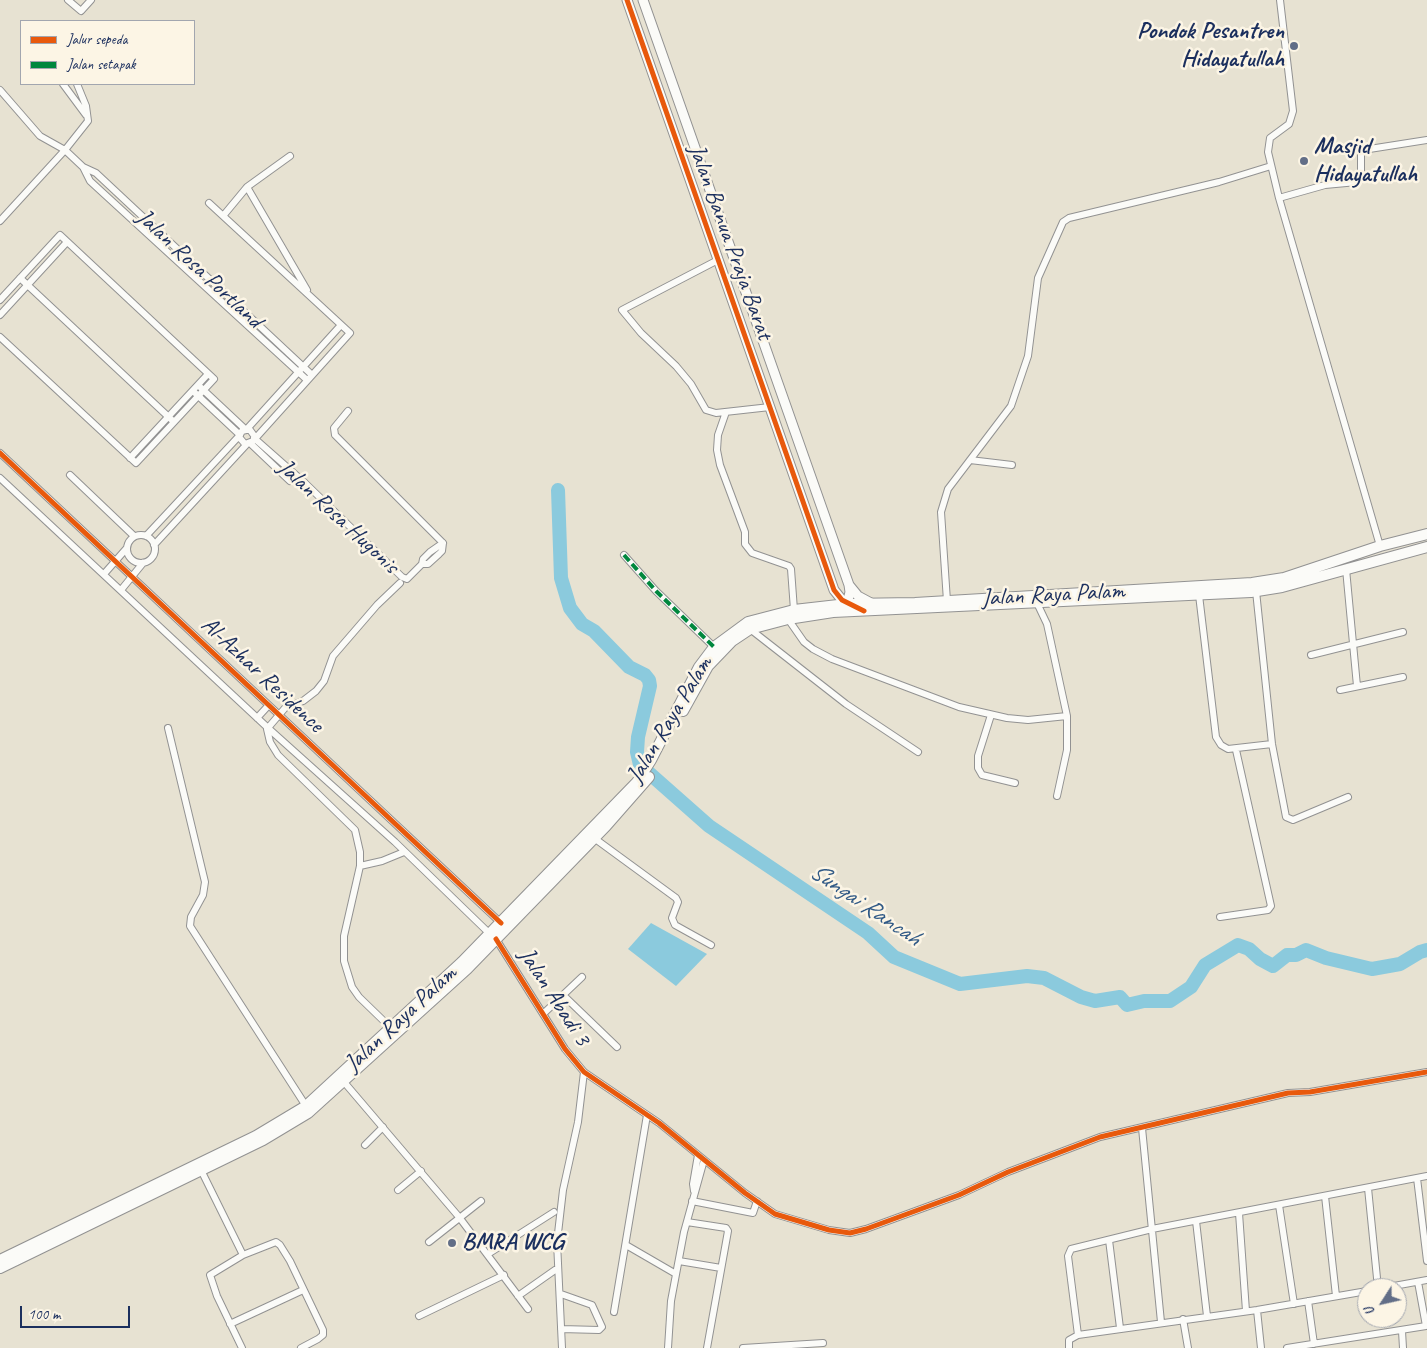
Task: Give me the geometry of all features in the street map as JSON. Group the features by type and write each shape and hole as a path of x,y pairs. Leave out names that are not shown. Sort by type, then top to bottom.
{"main road":[{"name":"Jalan Raya Palam","path":"653,762 693,676 714,647 748,622 829,610 864,611 1038,604 1252,583 1284,578 1380,546 1427,534"},
{"name":"Jalan Raya Palam","path":"829,610 848,604 1150,593 1200,595 1256,591 1427,547"},
{"name":"Jalan Raya Palam","path":"493,937 501,923 594,838 640,790 653,762 708,666 732,641 750,629 790,615"},
{"name":"Jalan Raya Palam","path":"0,1268 201,1170 308,1113 344,1082 394,1031 493,937 544,885 647,773"},
{"name":"Jalan Raya Palam","path":"0,1260 256,1136 306,1106 394,1031"}],"street":[{"path":"68,0 81,11 91,0"},
{"name":"Jalan Banua Praja Barat","path":"626,0 716,261 770,407 834,590 848,604"},
{"name":"Jalan Banua Praja Barat","path":"643,0 849,584 848,604"},
{"path":"1280,0 1293,111 1289,124 1270,138 1268,152 1270,166 1380,546"},
{"path":"64,85 88,118"},
{"path":"76,85 88,118"},
{"name":"Jalan Rosa Portland","path":"0,90 40,136 64,150 83,167 96,173 310,377"},
{"path":"0,221 64,150 88,118"},
{"path":"1279,198 1325,185 1357,182 1361,176 1361,153 1363,150 1427,140"},
{"path":"223,216 247,187 290,156"},
{"path":"947,600 940,512 948,489 1011,406 1028,356 1038,278 1063,222 1069,218 1219,182 1270,166"},
{"path":"247,187 311,297"},
{"path":"154,545 350,333 209,203"},
{"path":"0,300 60,235 214,379 136,463 0,337"},
{"path":"0,315 67,242"},
{"path":"716,261 622,310 641,333 681,372 691,384 706,410 716,413 770,407"},
{"path":"20,278 174,422"},
{"path":"146,536 341,325"},
{"path":"130,458 208,374"},
{"path":"198,385 246,430 250,430 252,441"},
{"path":"193,391 240,434 241,441 252,441"},
{"name":"Jalan Rosa Hugonis","path":"252,441 305,483 402,577 407,579 422,564 428,564 439,554 442,551 443,543 336,437 334,428 348,411"},
{"path":"726,412 718,435 717,450 720,465 745,532 745,544 752,553 785,563 791,569 790,615 804,642 832,659 960,707 991,715 1028,720 1067,716"},
{"name":"Jalan Rosa Hugonis","path":"252,441 290,481"},
{"name":"Al-Azhar Residence","path":"0,453 501,923"},
{"path":"970,460 1012,465"},
{"path":"70,475 134,536 146,536 151,539 154,545 154,555 143,563 121,590"},
{"name":"Al-Azhar Residence","path":"0,478 257,718 404,852 493,937"},
{"path":"162,519 171,527"},
{"path":"104,574 126,549 129,541 134,536"},
{"path":"126,549 132,560 143,563"},
{"path":"624,555 656,591 714,647"},
{"path":"1346,569 1357,686"},
{"path":"394,1031 359,997 352,987 344,962 344,936 360,866 360,852 355,830 278,755 270,742 268,728 288,706 303,701 316,691 324,681 333,656 377,605 400,583"},
{"path":"849,584 858,596 872,603"},
{"path":"829,610 834,590"},
{"path":"1256,591 1272,744 1286,817 1289,820 1293,820 1348,797"},
{"path":"1200,595 1214,730 1221,745 1228,749 1236,750 1272,744"},
{"path":"848,604 864,611"},
{"path":"1038,604 1047,624 1067,716 1067,750 1057,796"},
{"path":"750,629 846,704 918,752"},
{"path":"1311,655 1352,643 1403,632"},
{"path":"1340,690 1403,677"},
{"path":"257,718 268,706"},
{"path":"991,715 978,756 978,768 982,774 1015,782"},
{"path":"168,728 206,882 203,895 192,917 190,926 306,1106"},
{"path":"1220,917 1268,910 1271,906 1236,750"},
{"path":"594,838 676,898 678,902 672,918 675,925 711,945"},
{"path":"360,866 382,861 404,852"},
{"name":"Jalan Abadi 3","path":"493,937 571,1057 584,1072 647,1115 775,1214 829,1230 850,1233 866,1229 959,1195 1008,1172 1100,1138 1288,1093 1427,1072"},
{"path":"543,1014 582,977"},
{"path":"563,995 617,1047"},
{"path":"562,1348 558,1242 561,1208 569,1156 578,1122 584,1072"},
{"path":"344,1082 460,1217 528,1309"},
{"path":"614,1312 647,1115"},
{"path":"365,1145 383,1128"},
{"path":"1142,1128 1161,1322"},
{"path":"694,1192 693,1184 698,1155"},
{"path":"668,1348 671,1301 676,1274 694,1192 698,1185 704,1160"},
{"path":"201,1170 243,1255"},
{"path":"398,1190 420,1171"},
{"path":"1078,1335 1069,1252 1075,1247 1196,1221 1427,1176"},
{"path":"1417,1178 1427,1261"},
{"path":"1368,1188 1377,1278"},
{"path":"1325,1196 1336,1296"},
{"path":"429,1242 482,1201"},
{"path":"692,1201 753,1213 757,1201"},
{"path":"1279,1205 1294,1304"},
{"path":"488,1254 554,1212"},
{"path":"1239,1213 1246,1311"},
{"path":"1196,1221 1207,1316"},
{"path":"687,1222 726,1228 728,1230 707,1348"},
{"path":"1109,1240 1120,1328"},
{"path":"242,1348 217,1296 210,1275 243,1255 274,1242 278,1243 290,1261 324,1333 318,1339 301,1348"},
{"path":"626,1245 676,1274"},
{"path":"679,1261 721,1268"},
{"path":"518,1296 555,1270"},
{"path":"420,1316 504,1275"},
{"path":"1407,1284 1427,1280"},
{"path":"1292,1348 1426,1326 1418,1282"},
{"path":"230,1324 303,1290"},
{"path":"1069,1348 1069,1340 1078,1335 1257,1310 1357,1293"},
{"path":"561,1294 592,1305 602,1327 599,1330 561,1329"},
{"path":"1308,1301 1314,1344"},
{"path":"1257,1310 1261,1348"},
{"path":"1183,1319 1188,1348"},
{"path":"1402,1331 1403,1348"},
{"path":"743,1348 804,1346 823,1343"}],"water":[{"path":"651,923 707,954 676,986 628,949"}],"waterway":[{"name":"Sungai Rancah","path":"558,490 561,578 570,608 582,624 594,631 629,667 645,675 649,680 650,686 638,737 637,752 640,765 709,826 868,933 894,957 960,984 1027,976 1044,978 1081,997 1095,1001 1120,997 1127,1005 1144,1001 1170,1001 1191,987 1205,965 1238,945 1249,949 1260,959 1273,966 1287,955 1296,955 1306,950 1326,958 1372,969 1400,964 1427,950"}],"marked path":[{"path":"624,555 656,591 714,647"}],"cycle path":[{"path":"627,0 834,590 842,600 864,611"},
{"path":"0,453 501,923"},
{"path":"496,939 565,1049 584,1072 659,1123 745,1193 775,1214 829,1230 850,1233 866,1229 959,1195 1008,1172 1100,1137 1288,1093 1310,1092 1427,1072"}],"place":[{"name":"Pondok Pesantren Hidayatullah","path":"1294,46"},
{"name":"Masjid Hidayatullah","path":"1304,161"},
{"name":"BMRA WCG","path":"452,1243"}]}
